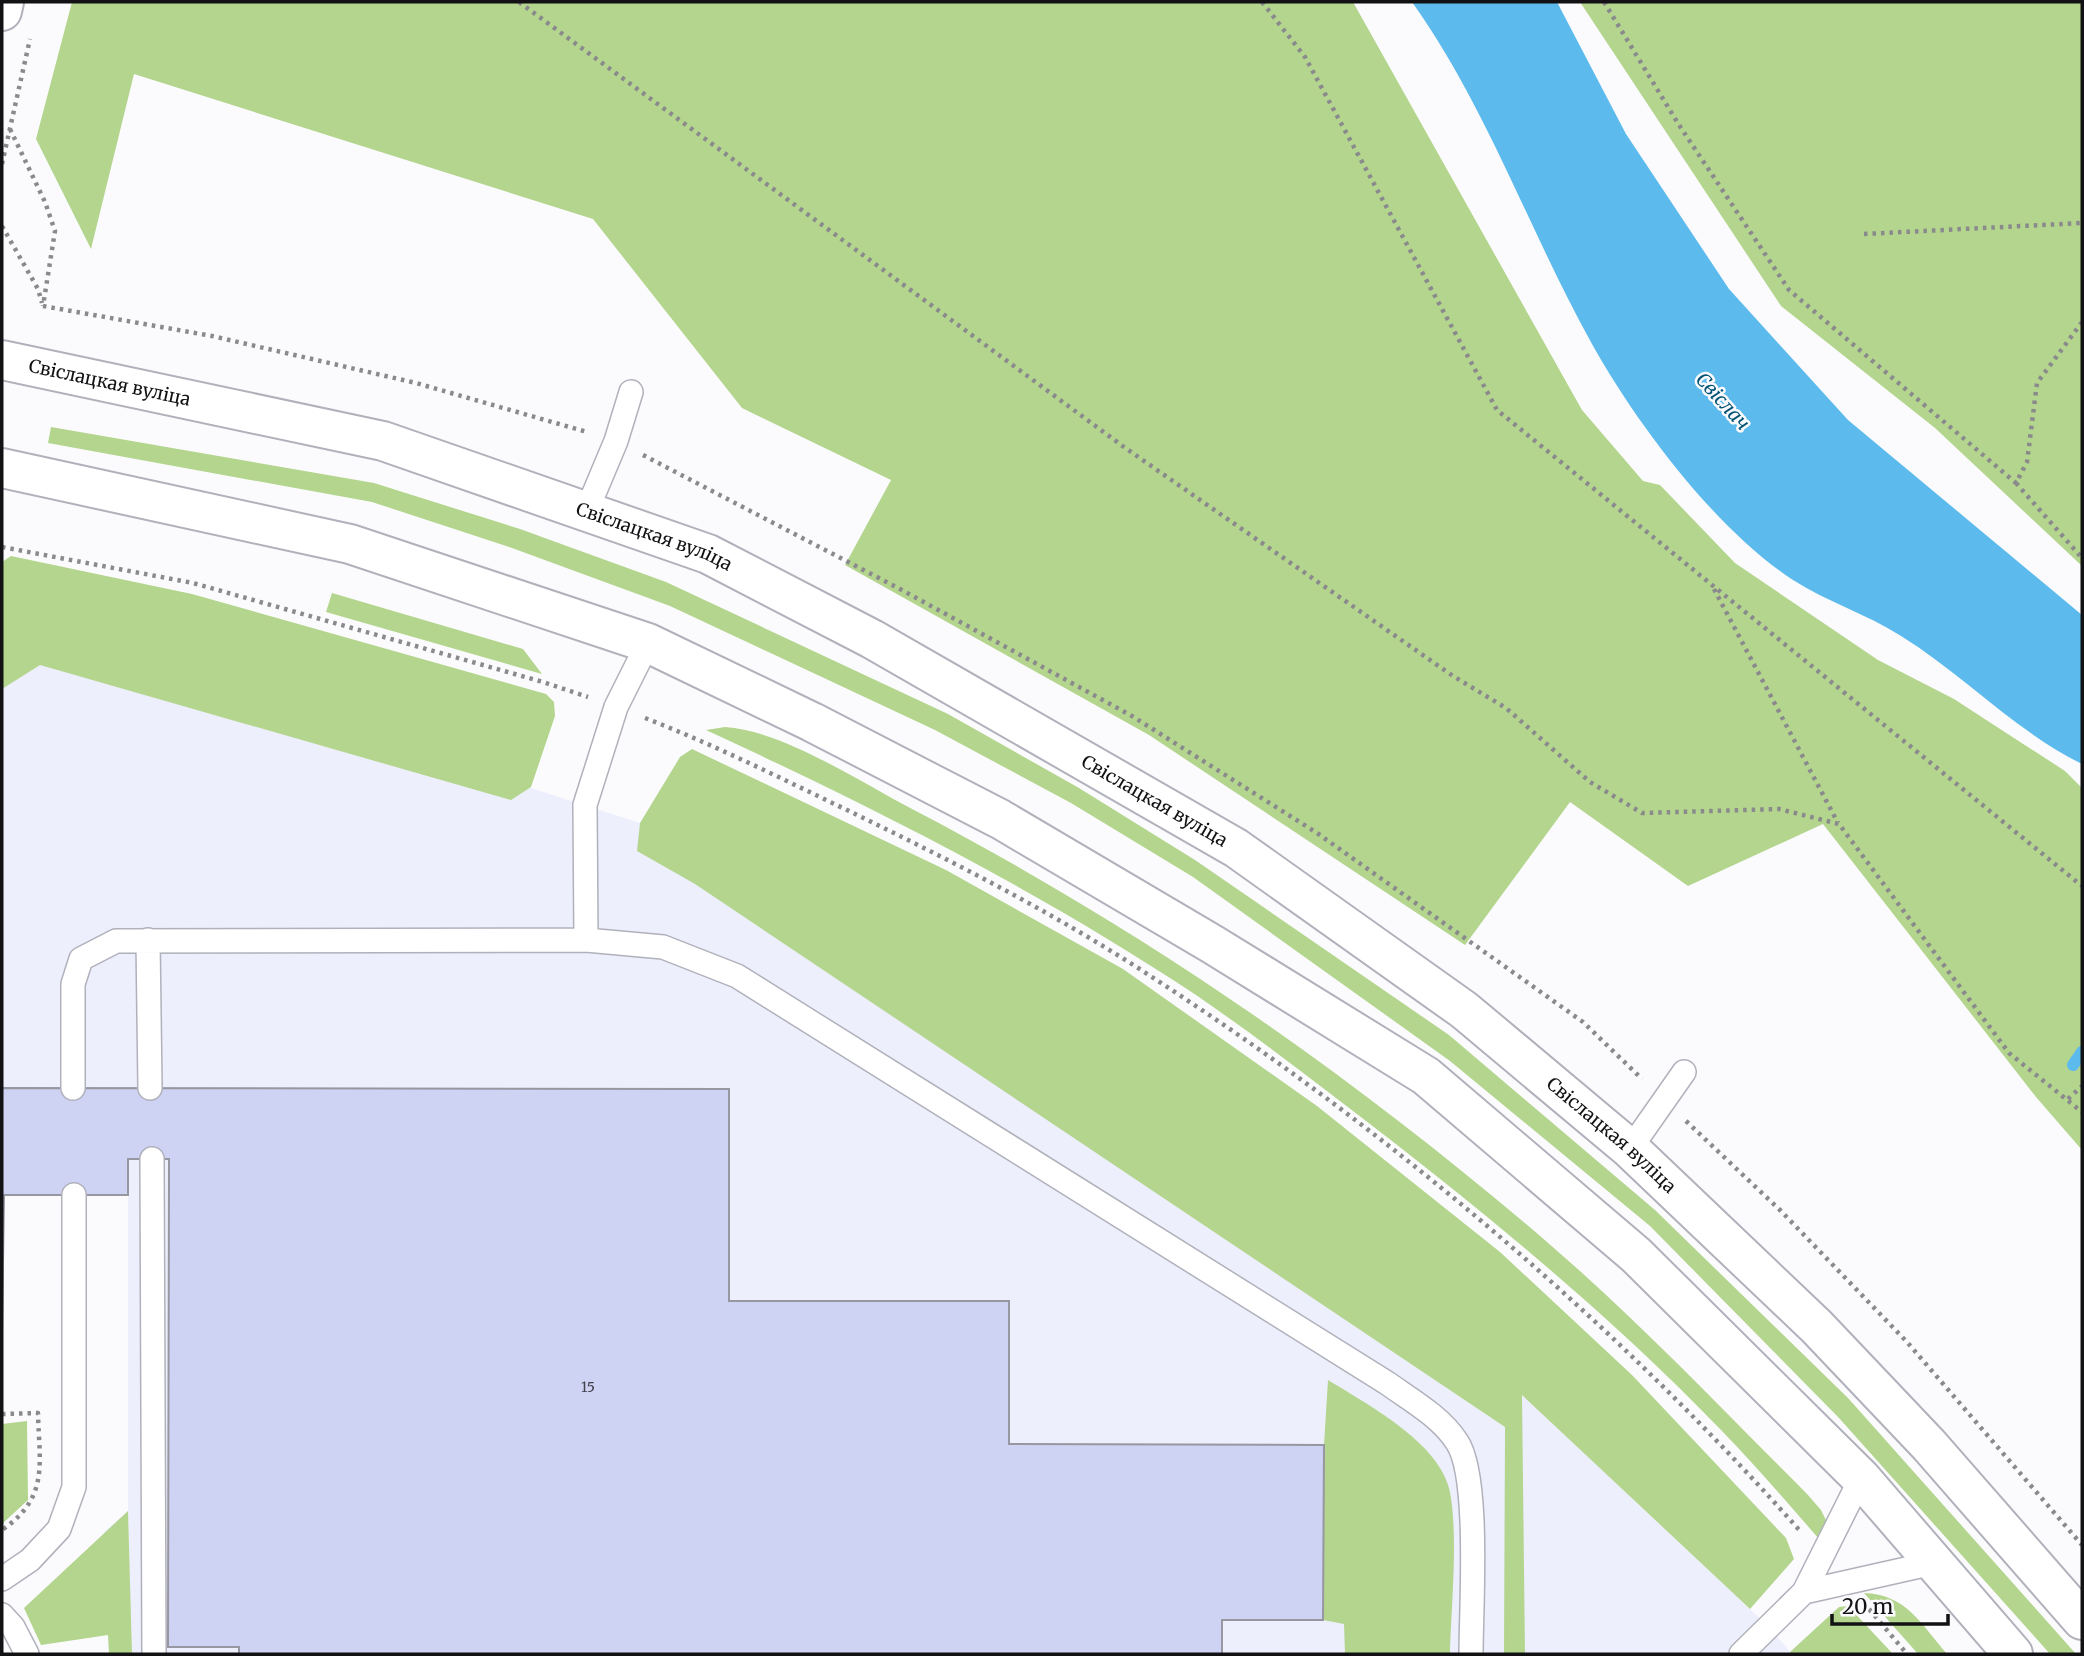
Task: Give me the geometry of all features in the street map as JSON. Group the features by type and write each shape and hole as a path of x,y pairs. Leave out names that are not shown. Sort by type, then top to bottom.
{"main road":[{"path":"4,2 18,18"},
{"name":"Свіслацкая вуліца","path":"2,360 383,441 708,554 872,639 1236,848 1464,1010 1630,1149 1818,1327 1930,1445 2082,1620"},
{"path":"2,468 350,544 648,643 812,722 1000,819 1212,944 1426,1076 1636,1255 1861,1478 2013,1654"}],"lane":[{"path":"587,510 617,440 631,392"},
{"path":"586,940 585,805 616,707 648,643"},
{"path":"148,940 150,1088"},
{"path":"74,1088 73,984 81,959 116,942 586,940 663,947 737,976 1376,1376 1431,1415 1458,1443 1471,1490 1471,1654"},
{"path":"1630,1149 1684,1072"},
{"path":"152,1159 154,1654"},
{"path":"2,1579 30,1560 59,1529 74,1487 74,1195"},
{"path":"1741,1654 1804,1592 1861,1478"},
{"path":"1804,1592 1933,1563"},
{"path":"2,1615 13,1627 27,1654"}],"path":[{"path":"519,2 1124,447 1442,668 1506,708 1590,782 1642,813 1779,809 1839,824"},
{"path":"1262,2 1304,57 1497,410 2082,886"},
{"path":"1604,2 1679,125 1789,290 2016,483 2082,558"},
{"path":"2,164 10,129 18,18"},
{"path":"2,226 38,289 43,306 55,231 45,202 10,129"},
{"path":"1864,234 2082,223"},
{"path":"2016,483 2027,462 2037,383 2082,322"},
{"path":"2,547 193,583 543,682 712,744 954,862 1152,976 1248,1041 1376,1137 1508,1244 1726,1447 1822,1556"},
{"path":"1712,585 1839,824 2009,1053 2082,1112"},
{"path":"2068,1099 2082,1086"},
{"path":"2,1414 38,1412 39,1473 36,1495 12,1523 2,1530"},
{"path":"1847,1582 1907,1654"}],"shaded area":[{"path":"40,631 640,823 713,853 1521,1394 1769,1627 1792,1654 109,1654 104,1532 128,1511 128,1196 4,1195 2,1329 2,661"}],"green space":[{"path":"72,2 1353,2 1582,410 1643,481 1660,485 1735,563 1878,660 1954,699 2065,771 2082,788 2082,1150 2036,1097 1823,824 1688,886 1570,802 1465,945 1149,735 845,565 891,480 742,408 593,219 134,74 91,249 36,139"},
{"path":"1580,2 2082,2 2082,566 1935,428 1781,306"},
{"path":"51,427 374,483 520,529 666,582 948,714 1079,788 1195,860 1449,1035 1655,1210 1848,1398 2076,1654 2050,1654 1839,1418 1650,1226 1450,1061 1193,877 1071,803 935,730 670,606 512,548 372,502 48,443"},
{"path":"11,556 192,594 546,694 554,702 555,716 531,787 511,800 40,665 2,689 2,562"},
{"path":"332,593 523,649 542,674 326,612"},
{"path":"725,727 772,738 821,759 1082,904 1243,1008 1398,1120 1547,1242 1648,1334 1821,1510 1827,1522 1819,1539 1721,1430 1603,1316 1477,1209 1270,1048 1137,957 1017,886 894,821 706,730"},
{"path":"692,749 946,870 1123,969 1317,1106 1500,1252 1632,1375 1786,1538 1794,1559 1750,1609 1522,1395 1525,1654 1504,1654 1505,1427 695,884 637,851 640,823 680,757"},
{"path":"1328,1380 1398,1425 1415,1439 1442,1471 1449,1488 1454,1525 1450,1654 1345,1654 1344,1624 1323,1620 1324,1445"},
{"path":"27,1421 28,1500 2,1524 2,1424"},
{"path":"128,1511 132,1654 109,1654 108,1635 41,1645 24,1608"},
{"path":"1864,1593 1879,1595 1902,1605 1921,1622 1947,1654 1918,1654"},
{"path":"1848,1606 1893,1654 1790,1652 1839,1607"}],"water":[{"name":"Свіслач","path":"1412,2 1557,2 1626,134 1729,289 1848,420 2082,615 2082,764 2034,736 1901,636 1793,580 1764,559 1707,504 1655,440 1610,375 1569,301 1463,84"}],"building":[{"path":"2,1088 729,1089 729,1301 1009,1301 1009,1444 1324,1445 1323,1620 1222,1620 1222,1654 239,1654 239,1647 168,1647 169,1159 128,1159 128,1195 4,1195 2,1329"}],"waterway":[{"path":"2073,1065 2082,1052"}]}
